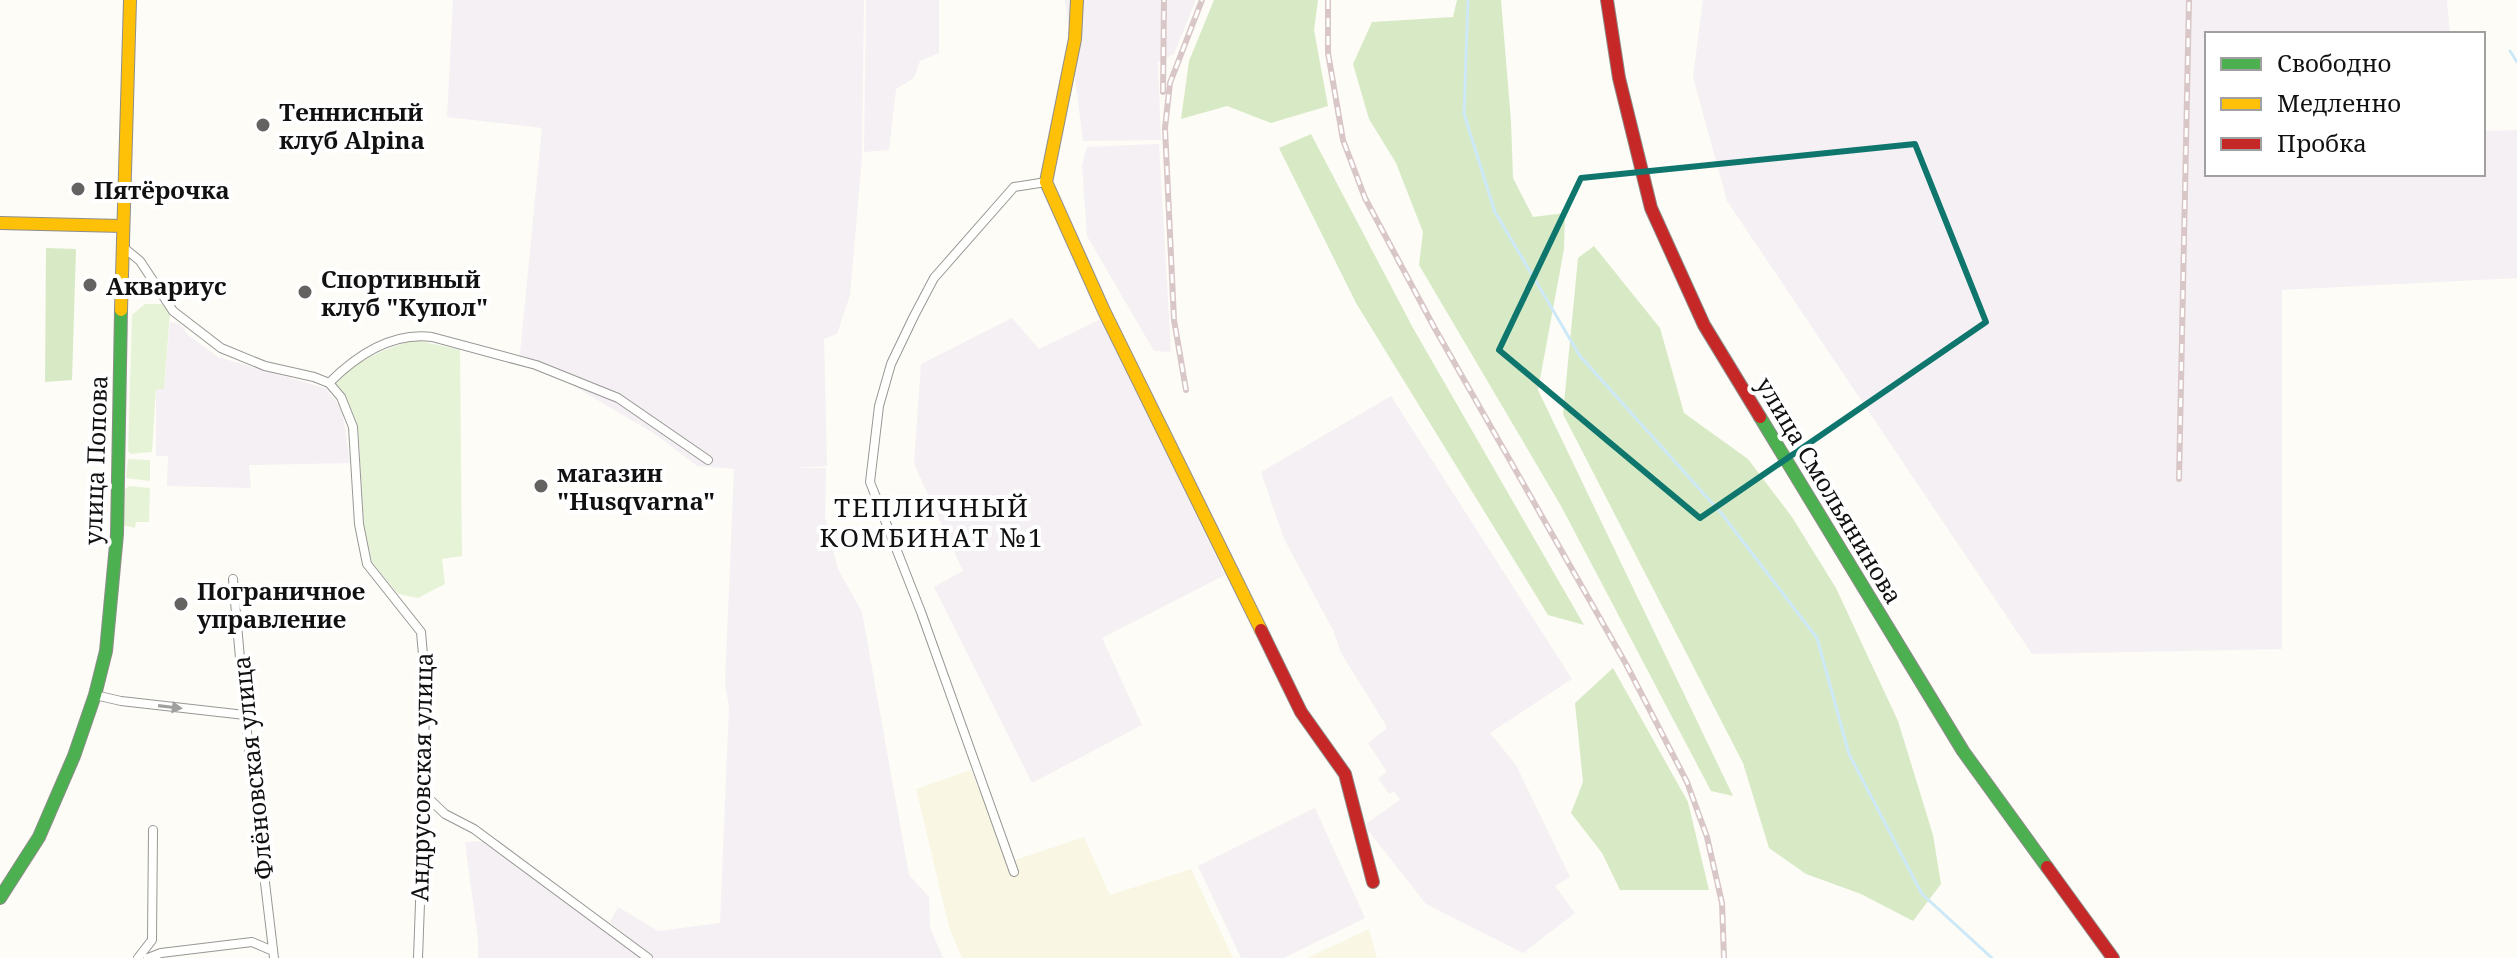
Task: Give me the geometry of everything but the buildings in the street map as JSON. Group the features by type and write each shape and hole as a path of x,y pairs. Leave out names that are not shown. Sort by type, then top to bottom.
{"street":[{"name":"улица Попова","path":"0,898 39,837 74,756 106,651 117,534 122,226 130,0"},
{"path":"1077,0 1075,39 1046,182 1104,311 1301,712 1345,774 1373,882"},
{"name":"улица Смольянинова","path":"1607,0 1619,78 1651,208 1704,325 1963,751 2113,958"},
{"path":"1014,872 921,612 870,482 879,406 891,364 934,278 1014,187 1046,182"},
{"path":"0,223 122,226"},
{"path":"122,247 140,261 173,311 221,348 265,366 329,383 348,364 379,346 415,335 432,337 536,365 618,398 708,460"},
{"name":"Андрусовская улица","path":"329,383 341,397 353,427 359,524 367,564 421,632 425,678 424,794 418,958"},
{"name":"Флёновская улица","path":"233,579 245,715 273,954"},
{"path":"95,695 121,701 245,715"},
{"path":"424,794 445,814 474,829 648,958"},
{"path":"138,958 152,940 153,830"},
{"path":"148,958 161,953 252,942 273,954"}],"highlighted area":[{"path":"1915,144 1986,322 1700,518 1499,350 1581,178"}],"shaded area":[{"path":"453,0 864,0 862,158 850,295 837,334 824,339 827,466 795,468 826,468 825,517 838,569 862,612 909,875 929,897 930,927 943,958 478,958 465,842 499,840 643,950 610,922 618,907 658,931 720,923 734,469 697,466 655,434 567,382 519,364 542,128 447,117"},
{"path":"866,0 939,0 939,53 920,61 914,78 896,89 889,150 864,152"},
{"path":"1065,0 1196,0 1174,54 1158,62 1161,140 1083,141"},
{"path":"1703,0 2447,0 2450,32 2205,32 2205,176 2485,176 2485,131 2517,130 2517,278 2282,290 2282,649 2032,654 1727,201 1693,77"},
{"path":"1159,144 1171,352 1154,351 1087,236 1082,165 1087,147"},
{"name":"ТЕПЛИЧНЫЙ КОМБИНАТ №1","path":"1012,318 1039,349 1101,319 1225,575 1102,638 1142,725 1032,783 934,587 963,571 914,464 921,364"},
{"path":"170,322 180,324 188,335 218,357 325,388 342,409 350,463 249,465 251,488 167,486 168,456 156,456 156,389 164,389"},
{"path":"1391,396 1572,679 1490,733 1516,765 1570,877 1555,886 1575,913 1523,953 1426,904 1367,829 1367,823 1400,800 1394,791 1389,794 1378,778 1387,772 1368,743 1386,729 1386,725 1341,653 1333,630 1284,539 1261,472"},
{"path":"971,770 1009,862 1084,837 1110,895 1191,869 1233,958 962,958 949,927 916,789"},
{"path":"1315,808 1365,918 1284,958 1241,958 1198,866"},
{"path":"1369,929 1377,958 1307,958"}],"green space":[{"path":"1214,0 1318,0 1314,30 1328,106 1271,123 1227,106 1181,119 1189,61"},
{"path":"1457,0 1501,0 1513,178 1533,217 1565,213 1564,249 1538,390 1733,796 1711,791 1561,506 1419,265 1423,232 1396,163 1369,119 1353,64 1372,22 1453,17"},
{"path":"1311,134 1413,328 1584,625 1548,615 1356,303 1279,148"},
{"path":"1594,246 1660,328 1684,413 1748,459 1792,517 1836,588 1898,721 1933,835 1941,884 1913,921 1861,894 1806,874 1769,848 1743,763 1563,414 1578,258"},
{"path":"46,248 76,249 72,380 45,382"},
{"path":"145,304 162,304 170,313 164,389 156,389 152,452 131,454 128,451 132,315"},
{"path":"416,340 460,350 462,556 442,559 445,584 418,598 398,594 372,562 364,524 358,427 346,396 335,382 373,355"},
{"path":"128,459 150,460 150,481 126,478"},
{"path":"129,486 150,488 149,522 136,522 135,528 123,525 124,490"},
{"path":"1613,668 1688,802 1709,890 1620,890 1602,853 1571,813 1583,782 1575,703"}],"waterway":[{"path":"1468,0 1464,114 1495,212 1580,356 1721,513 1817,638 1849,754 1922,894 1992,958"},
{"path":"2510,51 2517,62"}],"railway":[{"path":"1163,92 1164,0"},
{"path":"1186,390 1174,320 1165,128 1170,83 1202,0"},
{"path":"1328,0 1328,53 1343,140 1365,198 1434,327 1626,664 1687,782 1707,837 1722,903 1724,958"},
{"path":"2179,479 2189,0"}],"traffic: fast":[{"path":"0,898 39,837 74,756 106,651 117,534 121,310"},
{"path":"1760,417 1963,751 2047,867"}],"traffic: slow":[{"path":"121,310 130,0"},
{"path":"1077,0 1075,39 1046,182 1104,311 1261,630"},
{"path":"0,223 122,226"}],"traffic: jam":[{"path":"1607,0 1619,78 1651,208 1704,325 1760,417"},
{"path":"1261,630 1301,712 1345,774 1373,882"},
{"path":"2047,867 2113,958"}],"place":[{"name":"Теннисный клуб Alpina","path":"263,125"},
{"name":"Пятёрочка","path":"78,189"},
{"name":"Аквариус","path":"90,285"},
{"name":"Спортивный клуб \"Купол\"","path":"305,292"},
{"name":"магазин \"Husqvarna\"","path":"541,486"},
{"name":"Пограничное управление","path":"181,604"}],"district":[{"name":"ТЕПЛИЧНЫЙ КОМБИНАТ №1","path":"932,522"}]}
